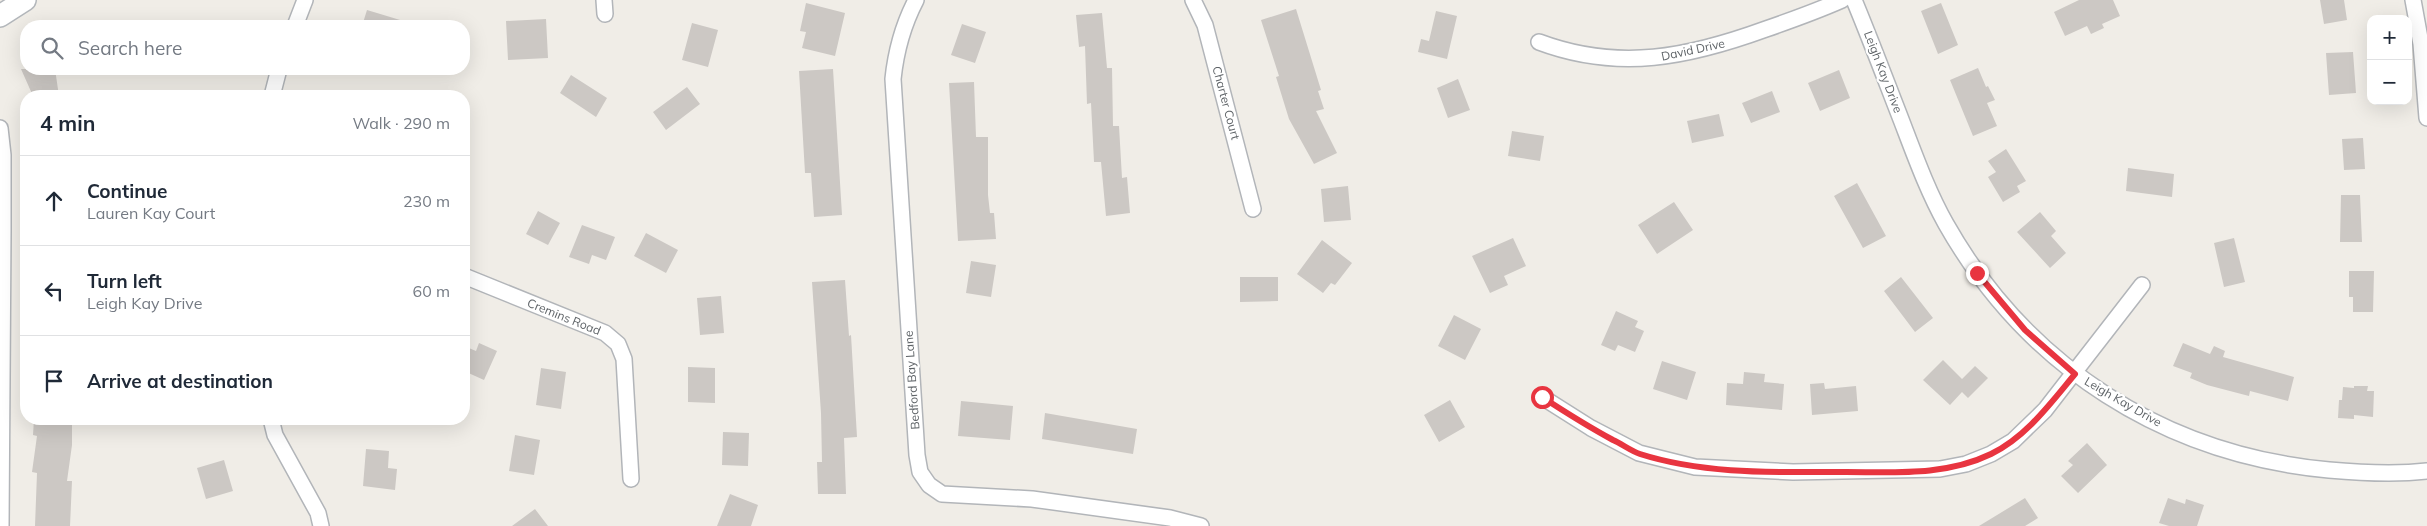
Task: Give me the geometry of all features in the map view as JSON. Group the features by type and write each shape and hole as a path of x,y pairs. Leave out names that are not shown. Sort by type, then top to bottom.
{"main road":[{"path":"0,16 25,0"}],"street":[{"path":"297,20 305,0"},
{"name":"Bedford Bay Lane","path":"916,0 906,19 896,52 893,78 917,455 920,472 929,485 942,494 1032,499 1170,518 1201,526"},
{"name":"Charter Court","path":"1193,0 1205,25 1253,209"},
{"name":"David Drive","path":"1539,42 1585,56 1627,59 1666,57 1718,46 1842,0"},
{"name":"Leigh Kay Drive","path":"1854,0 1920,170 1945,222 1977,273 2000,303 2025,330 2075,374 2094,388 2150,419 2195,440 2232,453 2316,469 2398,475 2427,471"},
{"path":"2414,0 2421,44 2427,118"},
{"path":"274,90 277,75"},
{"path":"0,128 3,156 1,526"},
{"name":"Cremins Road","path":"470,278 605,333 618,344 625,372 631,479"},
{"path":"1542,397 1591,428 1638,453 1694,466 1793,472 1912,472 1966,464 1991,454 2013,441 2045,410 2075,374 2142,285"},
{"path":"272,425 275,435 318,513 321,526"}],"building":[{"path":"2079,0 2113,0 2120,16 2102,24 2104,28 2091,34 2087,26 2065,36 2054,12"},
{"path":"2320,0 2344,0 2347,20 2324,24"},
{"path":"806,3 845,13 835,56 802,48 806,32 800,31"},
{"path":"1941,3 1958,45 1938,54 1921,11"},
{"path":"1296,9 1321,90 1318,91 1324,109 1316,111 1337,153 1314,164 1289,119 1276,77 1279,76 1261,20"},
{"path":"367,10 400,20 364,20"},
{"path":"1436,11 1457,16 1447,59 1418,52 1421,39 1429,41"},
{"path":"1102,13 1107,68 1112,68 1113,126 1119,126 1122,178 1127,177 1130,213 1106,216 1101,162 1094,162 1091,103 1087,104 1085,46 1079,47 1076,15"},
{"path":"546,19 548,58 508,60 506,21"},
{"path":"692,23 718,30 708,67 682,60"},
{"path":"962,24 986,32 975,63 951,55"},
{"path":"2353,52 2356,93 2329,95 2326,53"},
{"path":"1978,68 1986,87 1988,86 1995,100 1987,103 1997,126 1973,136 1950,80"},
{"path":"833,69 842,215 814,217 811,173 805,173 799,71"},
{"path":"1839,70 1850,98 1820,111 1808,83"},
{"path":"24,75 56,75 58,90 30,90"},
{"path":"571,75 607,98 596,117 560,93"},
{"path":"1458,79 1470,110 1448,118 1437,88"},
{"path":"974,82 976,137 988,137 988,195 990,213 994,213 996,239 958,241 949,83"},
{"path":"687,87 700,104 666,130 653,112"},
{"path":"1772,91 1780,112 1751,123 1742,103"},
{"path":"1719,114 1724,136 1692,143 1687,121"},
{"path":"1512,131 1544,136 1540,161 1508,156"},
{"path":"2363,138 2365,169 2344,170 2342,139"},
{"path":"2006,149 2026,181 2017,186 2020,192 2003,202 1988,177 1996,172 1988,161"},
{"path":"2128,168 2174,174 2172,197 2126,191"},
{"path":"1857,183 1886,236 1863,248 1834,196"},
{"path":"1348,186 1351,220 1324,222 1321,189"},
{"path":"2341,195 2360,195 2362,242 2340,242"},
{"path":"1674,202 1693,230 1657,254 1638,225"},
{"path":"538,211 560,223 548,245 526,234"},
{"path":"2040,212 2056,231 2051,236 2066,253 2050,268 2017,232"},
{"path":"582,225 615,237 606,260 592,255 589,264 569,257"},
{"path":"646,233 678,250 666,273 634,256"},
{"path":"1513,238 1526,266 1504,276 1508,285 1490,293 1472,256"},
{"path":"2234,238 2245,282 2224,287 2214,243"},
{"path":"1322,240 1352,263 1335,285 1331,283 1323,293 1297,274"},
{"path":"971,261 996,265 991,297 966,293"},
{"path":"2349,271 2374,271 2373,312 2353,312 2353,297 2349,297"},
{"path":"1240,277 1278,277 1278,301 1240,302"},
{"path":"1901,277 1933,318 1915,332 1884,291"},
{"path":"845,280 849,336 851,335 857,437 844,438 846,494 818,494 817,462 822,462 821,413 812,282"},
{"path":"721,296 724,333 700,335 697,298"},
{"path":"1616,311 1638,321 1635,327 1644,331 1635,352 1618,345 1615,351 1601,345"},
{"path":"1454,315 1481,329 1465,360 1438,346"},
{"path":"479,343 497,351 484,380 470,374 470,348 476,351"},
{"path":"2183,343 2210,354 2214,346 2225,351 2223,357 2294,377 2288,401 2250,391 2249,396 2207,385 2190,378 2192,373 2173,366"},
{"path":"1943,360 1962,379 1975,366 1988,378 1968,398 1962,392 1950,405 1923,380"},
{"path":"1662,361 1696,372 1687,400 1653,389"},
{"path":"688,367 715,368 715,403 688,402"},
{"path":"541,368 566,372 561,409 536,405"},
{"path":"1744,372 1765,374 1764,382 1784,384 1782,410 1726,405 1727,383 1743,384"},
{"path":"1824,383 1825,389 1856,386 1858,411 1812,415 1810,384"},
{"path":"2354,386 2368,386 2367,391 2374,391 2373,417 2354,415 2354,419 2338,418 2339,400 2342,400 2343,387 2354,388"},
{"path":"1450,400 1465,427 1439,442 1424,415"},
{"path":"961,401 1013,406 1010,440 958,436"},
{"path":"1045,413 1137,429 1133,454 1042,439"},
{"path":"34,425 72,425 72,445 67,481 72,481 70,526 35,526 37,473 32,472 37,436 33,435"},
{"path":"723,432 749,433 748,466 722,465"},
{"path":"515,435 540,440 534,475 509,471"},
{"path":"2087,443 2107,465 2078,493 2061,476 2073,465 2068,461"},
{"path":"366,449 389,451 388,468 397,469 395,490 363,486"},
{"path":"224,460 233,491 206,499 197,468"},
{"path":"730,494 758,505 751,526 717,526"},
{"path":"2025,498 2038,518 2025,526 1979,526"},
{"path":"2168,498 2185,504 2186,499 2204,505 2197,526 2169,526 2159,523"},
{"path":"535,509 548,526 512,526"}],"route":[{"path":"1542,397 1591,428 1638,453 1694,466 1793,472 1912,472 1966,464 1991,454 2013,441 2045,410 2075,374 2025,330 2000,303 1977,273"}]}
